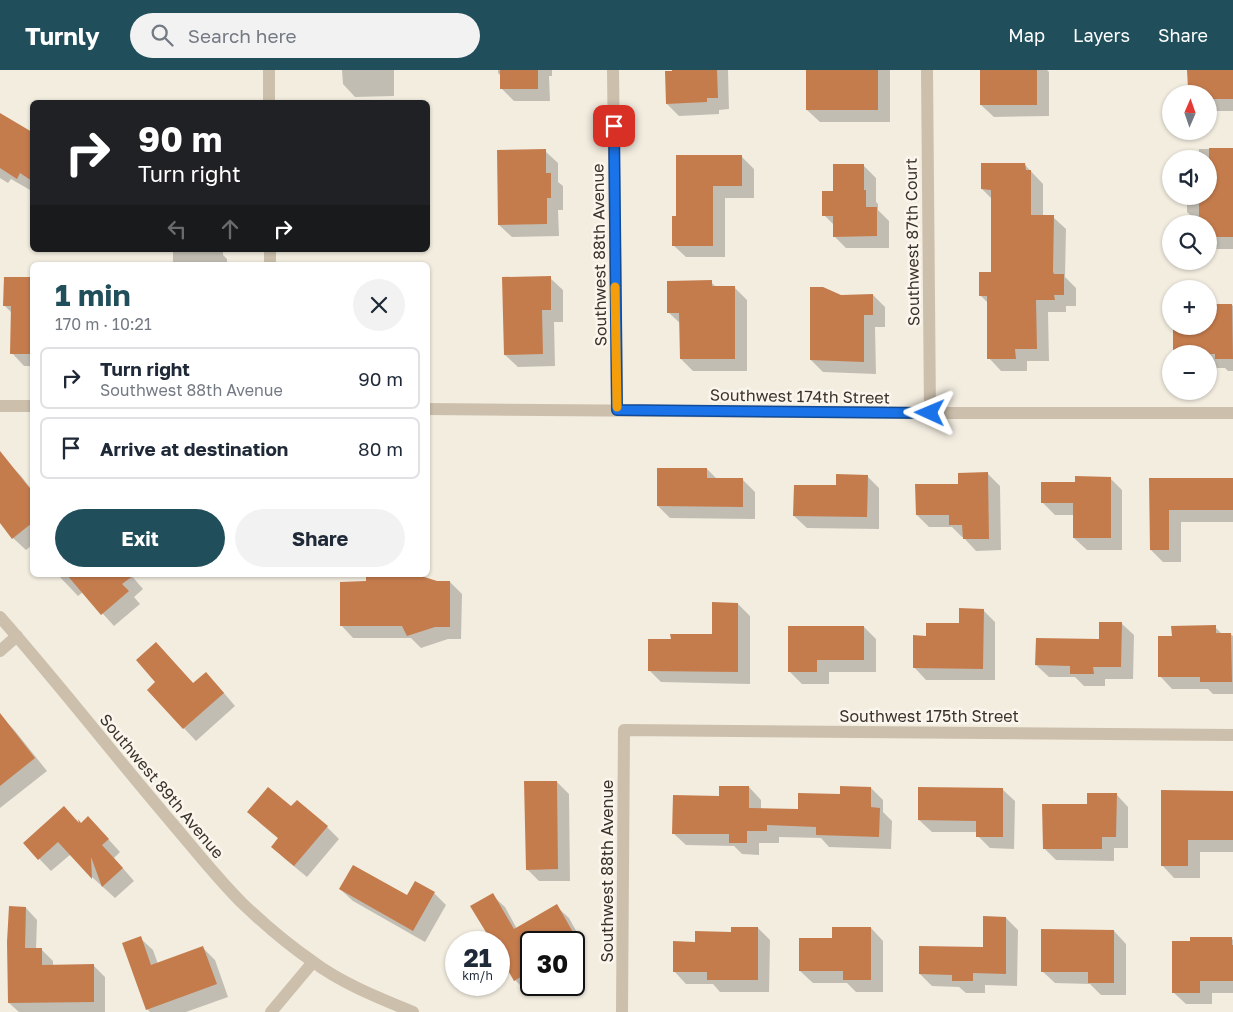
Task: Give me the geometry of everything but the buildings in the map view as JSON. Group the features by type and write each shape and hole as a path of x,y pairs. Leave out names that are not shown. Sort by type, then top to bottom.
{"street":[{"path":"269,70 270,100"},
{"name":"Southwest 88th Avenue","path":"613,70 617,410"},
{"name":"Southwest 87th Court","path":"927,70 930,413"},
{"path":"0,406 30,406"},
{"name":"Southwest 174th Street","path":"430,409 930,413 1233,412"},
{"name":"Southwest 89th Avenue","path":"0,617 217,876 269,928 313,962 347,982 413,1012"},
{"path":"0,651 17,636"},
{"name":"Southwest 88th Avenue","path":"622,1012 624,730"},
{"name":"Southwest 175th Street","path":"624,730 1233,735"},
{"path":"271,1012 313,962"}],"slow traffic":[{"path":"615,287 617,407"}],"route":[{"path":"614,126 617,410 930,413"}]}
